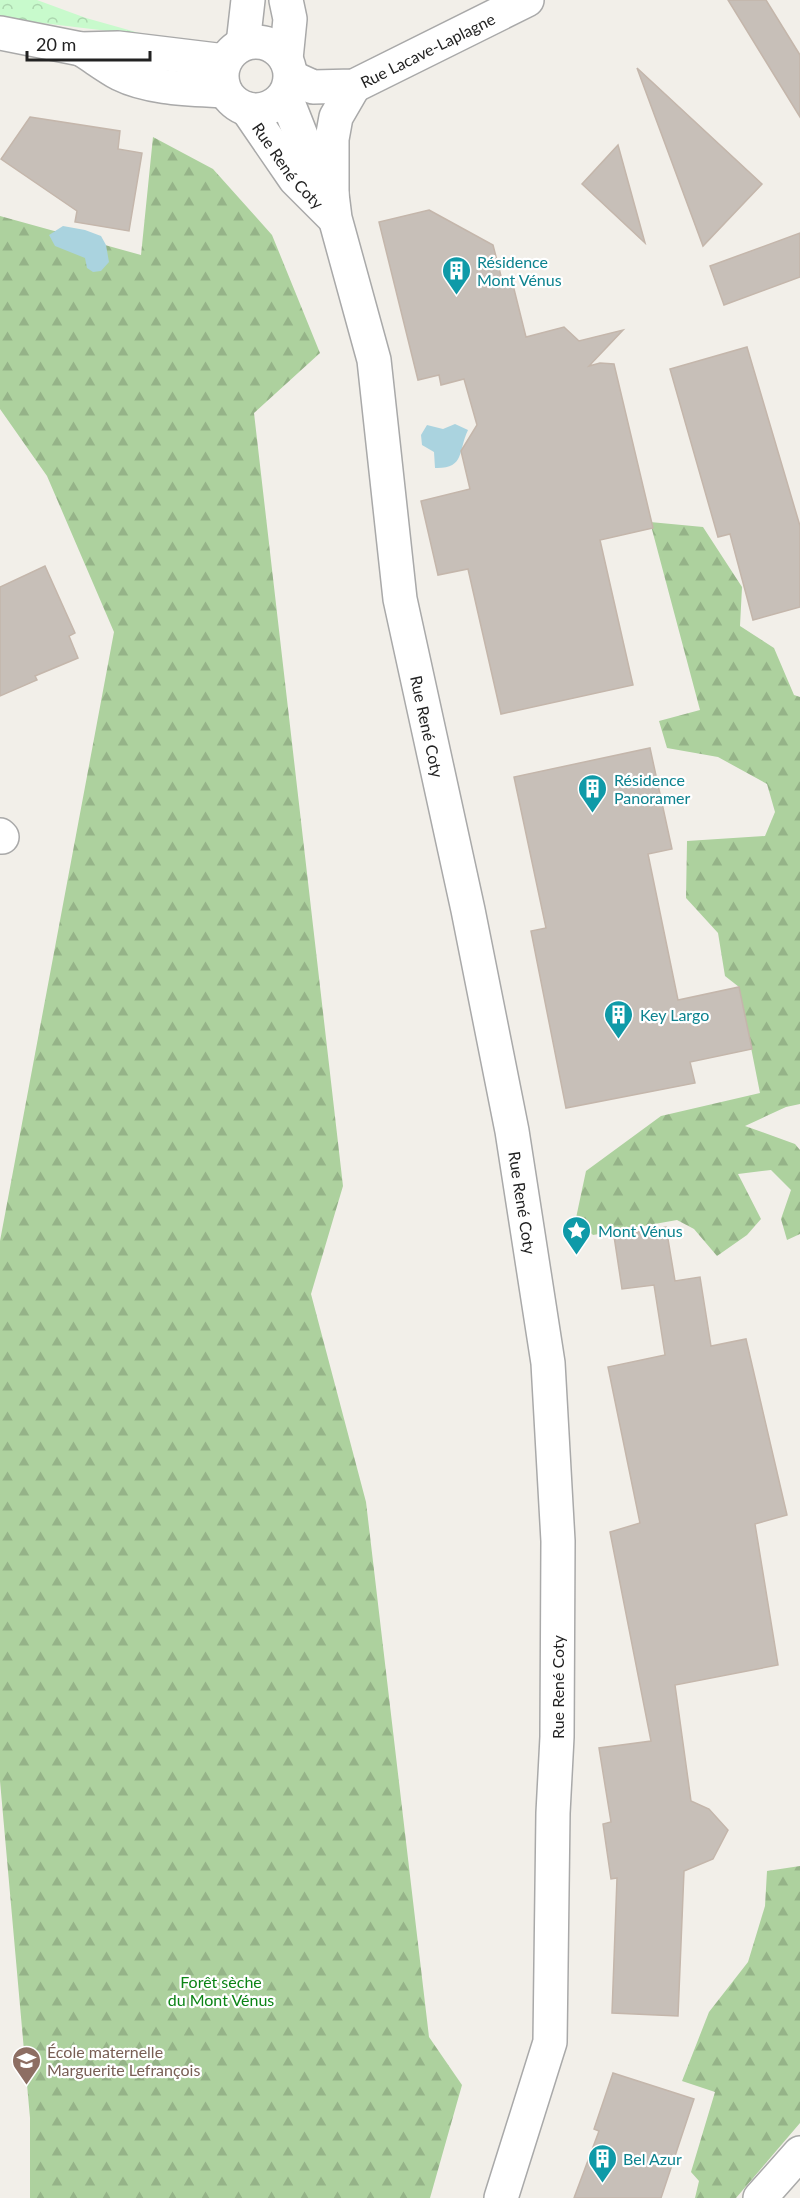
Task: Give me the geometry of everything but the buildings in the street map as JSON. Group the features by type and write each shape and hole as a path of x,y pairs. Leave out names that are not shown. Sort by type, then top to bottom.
{"street":[{"path":"235,76 248,0"},
{"path":"0,33 81,49 118,48 161,52 235,76 261,110 275,105 287,77 290,19 286,0"},
{"name":"Rue Lacave-Laplagne","path":"235,76 253,42 272,45 287,77 314,87 354,86 527,0"},
{"name":"Rue René Coty","path":"235,76 294,179 334,206"},
{"name":"Rue René Coty","path":"287,77 306,148 334,206 374,360 400,599 468,910 507,1108 548,1363 558,1542 557,1737 553,1813 550,2042 501,2198"},
{"path":"334,206 332,139 336,117 354,86"},
{"path":"760,2198 800,2153"}],"green space":[{"path":"0,0 37,0 86,18 150,36 0,18"},
{"name":"Forêt sèche du Mont Vénus","path":"153,137 213,169 272,235 320,353 254,413 343,1186 311,1294 366,1502 429,2037 462,2085 430,2198 30,2198 30,2118 0,1781 0,1241 114,632 47,476 0,409 0,216 141,255"},
{"path":"650,522 703,527 742,587 740,626 774,648 794,695 800,697 800,1104 786,1107 745,1126 795,1144 800,1150 800,1234 787,1240 781,1219 791,1190 771,1170 738,1174 761,1219 747,1235 717,1256 694,1229 677,1220 593,1235 576,1218 586,1171 661,1116 760,1093 739,987 725,976 718,933 686,898 687,841 765,836 775,812 767,784 718,757 667,748 659,721 700,710"},
{"path":"800,1866 800,2123 736,2198 695,2198 699,2181 691,2172 715,2092 682,2081 709,2012 748,1962 765,1906 767,1871"}],"water":[{"path":"63,226 101,236 106,245 109,262 101,271 93,272 87,268 85,258 55,246 49,235"},
{"path":"455,424 468,430 459,457 456,462 445,468 435,468 434,452 422,445 421,435 427,425 443,429"}],"place":[{"name":"Résidence Mont Vénus","path":"456,296"},
{"name":"Résidence Panoramer","path":"593,814"},
{"name":"Key Largo","path":"619,1040"},
{"name":"Mont Vénus","path":"577,1256"},
{"name":"École maternelle Marguerite Lefrançois","path":"26,2086"},
{"name":"Bel Azur","path":"602,2184"}]}
